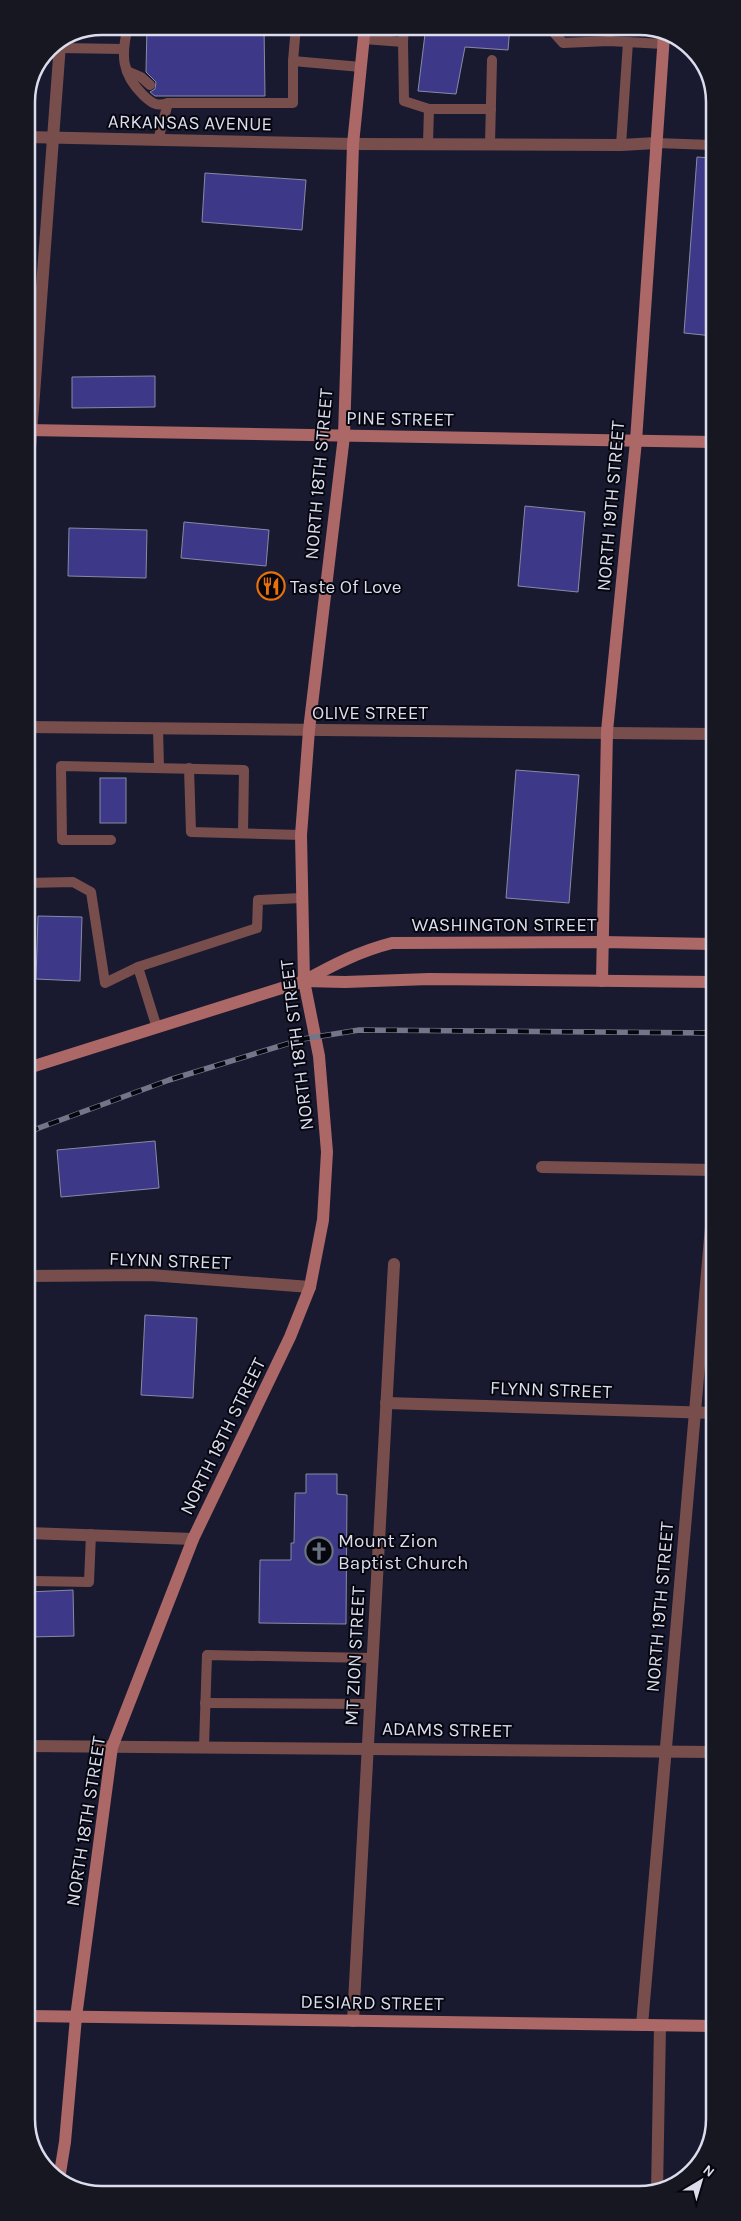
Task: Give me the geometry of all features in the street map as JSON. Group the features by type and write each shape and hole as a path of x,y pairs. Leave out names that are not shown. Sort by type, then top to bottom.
{"street":[{"name":"NORTH 18TH STREET","path":"61,2172 76,2017 112,1747 193,1539 290,1337 310,1286 323,1220 327,1152 319,1056 304,981 301,835 309,730 344,436 353,144 364,35"},
{"name":"NORTH 19TH STREET","path":"602,981 607,732 636,441 664,40"},
{"path":"35,357 60,51"},
{"name":"ARKANSAS AVENUE","path":"35,137 353,144 621,145 656,143"},
{"name":"PINE STREET","path":"35,430 706,442"},
{"name":"OLIVE STREET","path":"35,727 706,734"},
{"name":"WASHINGTON STREET","path":"35,1066 304,981 343,959 366,950 392,944 602,942 706,944"},
{"name":"WASHINGTON STREET","path":"304,981 429,979 706,982"},
{"path":"542,1167 706,1170"},
{"name":"MT ZION STREET","path":"353,2021 394,1264"},
{"name":"FLYNN STREET","path":"35,1276 150,1275 310,1286"},
{"name":"NORTH 19TH STREET","path":"642,2025 706,1280"},
{"name":"FLYNN STREET","path":"386,1403 706,1413"},
{"path":"35,1533 193,1539"},
{"name":"ADAMS STREET","path":"35,1746 368,1747 706,1752"},
{"name":"DESIARD STREET","path":"35,2016 706,2026"},
{"path":"657,2184 660,2026"}],"lane":[{"path":"126,35 123,49 126,71 131,83 152,104 160,106 168,103 293,102 295,35"},
{"path":"373,35 403,42"},
{"path":"403,35 404,101 429,109 492,109"},
{"path":"556,35 563,44 661,39"},
{"path":"609,35 609,41"},
{"path":"621,145 628,42"},
{"path":"65,46 123,49"},
{"path":"490,144 492,60"},
{"path":"293,61 361,67"},
{"path":"126,71 141,77 150,85"},
{"path":"159,95 168,103"},
{"path":"158,140 168,103"},
{"path":"428,144 429,109"},
{"path":"656,143 706,145"},
{"path":"158,728 159,767"},
{"path":"111,840 62,840 61,766 244,770 242,833"},
{"path":"190,768 191,832 301,835"},
{"path":"35,883 73,882 91,892 105,983 138,967 256,928 258,900 302,898"},
{"path":"138,967 157,1028"},
{"path":"35,1581 89,1582 91,1534"},
{"path":"204,1747 207,1655 372,1658"},
{"path":"205,1702 370,1704"}],"building":[{"path":"147,35 264,35 265,96 155,96 150,92 155,89 156,82 146,72"},
{"path":"425,35 509,35 508,50 465,47 456,94 418,91"},
{"path":"697,157 706,158 706,335 684,333"},
{"path":"205,173 306,180 302,230 202,222"},
{"path":"155,376 155,407 72,408 72,377"},
{"path":"525,506 585,512 578,592 518,586"},
{"path":"184,522 269,530 266,566 181,558"},
{"path":"69,528 147,530 146,578 68,576"},
{"path":"516,770 579,775 569,903 506,898"},
{"path":"100,778 126,778 126,823 100,823"},
{"path":"38,916 82,917 80,981 36,979"},
{"path":"155,1141 159,1188 61,1197 57,1150"},
{"path":"145,1315 197,1318 193,1398 141,1395"},
{"name":"Mount Zion Baptist Church","path":"306,1474 337,1474 337,1494 347,1495 346,1624 259,1623 260,1560 291,1560 291,1543 294,1543 295,1493 306,1493"},
{"path":"73,1590 74,1636 35,1637 35,1592"}],"railway":[{"path":"35,1129 169,1080 303,1039 359,1030 706,1033"}],"place":[{"name":"Taste Of Love","path":"271,586"},
{"name":"Mount Zion Baptist Church","path":"319,1551"}]}
